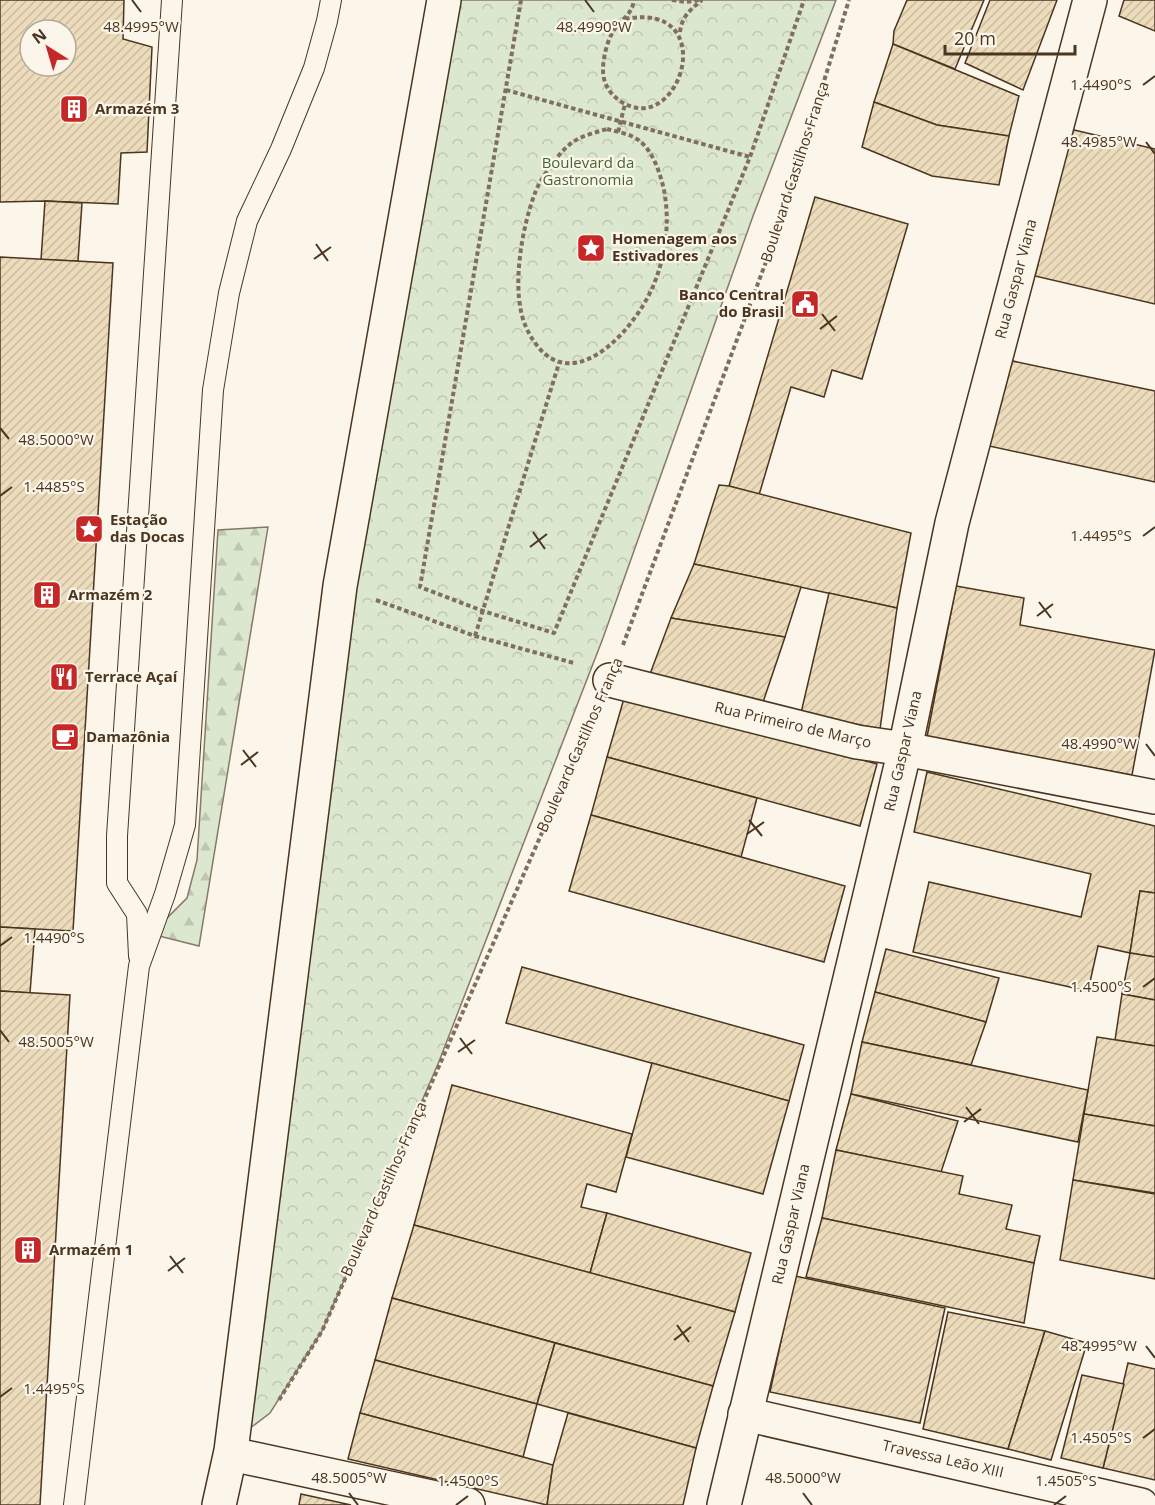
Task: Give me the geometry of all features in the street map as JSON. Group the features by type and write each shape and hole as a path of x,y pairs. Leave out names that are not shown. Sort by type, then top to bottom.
{"street":[{"path":"219,1505 231,1454 340,586 444,0"},
{"name":"Rua Gaspar Viana","path":"724,1505 905,749 952,523 1090,0"},
{"name":"Rua Primeiro de Março","path":"610,680 857,742 905,749 1155,797"},
{"name":"Travessa Leão XIII","path":"745,1414 1141,1505"},
{"path":"231,1454 468,1505"}],"lane":[{"path":"74,1505 139,966 137,914 117,883 117,836 172,0"},
{"path":"139,966 165,894 185,825 213,390 229,293 247,221 281,149 314,68 331,0"}],"path":[{"path":"521,0 420,586 483,611 554,633 750,157 804,0"},
{"path":"625,19 640,15 657,16 671,23 680,34 685,47 680,74 672,90 662,100 650,106 640,108 625,104 612,96 605,84 603,69 610,39 616,27 632,9 634,0"},
{"path":"672,0 686,2 700,0"},
{"path":"680,34 681,21 700,0"},
{"name":"Boulevard Castilhos França","path":"276,1404 322,1330 610,680 780,227 849,0"},
{"path":"506,90 750,157"},
{"path":"618,132 625,104"},
{"path":"607,129 639,140 651,154 661,176 667,207 667,232 654,283 641,309 625,332 601,353 582,361 559,363 535,346 525,324 520,298 522,243 536,190 570,144 587,134 607,129"},
{"path":"475,636 559,363"},
{"path":"340,586 475,636 591,668 610,680"}],"green space":[{"name":"Boulevard da Gastronomia","path":"444,0 836,0 753,216 603,638 438,1064 322,1331 270,1413 228,1445"},
{"path":"268,527 199,946 159,936 162,923 187,898 197,860 218,530"}],"building":[{"name":"Armazém 3","path":"0,0 124,0 123,39 152,47 147,152 121,153 118,204 0,202"},
{"path":"907,0 984,0 955,69 893,44 894,31"},
{"path":"990,0 1057,0 1023,90 965,63"},
{"path":"1124,0 1155,0 1155,31 1119,16"},
{"path":"893,44 1019,96 1009,136 937,125 874,102"},
{"path":"874,102 937,125 1009,136 999,185 932,176 862,147"},
{"path":"1070,129 1155,149 1155,304 1035,276"},
{"path":"815,197 908,224 862,379 832,370 824,397 791,387 759,495 729,486"},
{"path":"45,201 82,203 78,261 41,260"},
{"name":"Armazém 2","path":"0,257 113,263 73,931 0,927"},
{"path":"1008,360 1155,391 1155,482 989,446"},
{"path":"719,485 911,533 897,608 694,564"},
{"path":"694,564 801,587 785,637 671,618"},
{"path":"956,586 1024,598 1020,625 1155,650 1132,775 927,737"},
{"path":"829,593 897,608 880,729 801,713"},
{"path":"671,618 785,637 761,708 647,682"},
{"path":"625,695 877,764 860,826 607,757"},
{"path":"607,757 757,798 741,857 591,815"},
{"path":"927,772 1155,826 1155,893 1140,891 1130,953 1098,946 1088,991 913,952 929,882 1081,917 1091,874 914,832"},
{"path":"591,815 845,886 824,962 569,891"},
{"path":"1140,891 1155,893 1155,957 1130,953"},
{"path":"0,927 35,929 30,993 0,991"},
{"path":"886,949 999,978 986,1022 875,992"},
{"path":"1130,953 1155,957 1155,1000 1122,994"},
{"path":"522,967 804,1045 789,1101 506,1023"},
{"name":"Armazém 1","path":"0,991 70,995 40,1505 0,1505"},
{"path":"875,992 986,1022 971,1065 862,1042"},
{"path":"1122,994 1155,1000 1155,1046 1115,1040"},
{"path":"1097,1037 1155,1046 1155,1126 1084,1114"},
{"path":"862,1042 1088,1090 1078,1142 851,1094"},
{"path":"652,1063 789,1101 763,1194 626,1157"},
{"path":"452,1085 632,1134 616,1192 587,1184 581,1207 607,1213 590,1273 414,1225"},
{"path":"851,1094 958,1121 941,1172 836,1150"},
{"path":"1084,1114 1155,1126 1155,1193 1073,1180"},
{"path":"836,1150 963,1176 959,1194 1012,1205 1006,1229 1040,1236 1034,1263 822,1218"},
{"path":"1073,1180 1155,1194 1155,1279 1060,1260"},
{"path":"607,1213 751,1253 735,1312 590,1273"},
{"path":"822,1218 1034,1263 1024,1323 806,1277"},
{"path":"414,1225 735,1312 713,1386 392,1298"},
{"path":"795,1276 945,1308 920,1423 770,1392"},
{"path":"392,1298 555,1343 537,1404 375,1360"},
{"path":"948,1312 1045,1331 1008,1449 923,1429"},
{"path":"1045,1331 1087,1343 1051,1460 1008,1449"},
{"path":"555,1343 713,1386 696,1448 537,1404"},
{"path":"375,1360 537,1404 523,1457 360,1413"},
{"path":"1128,1363 1155,1369 1155,1480 1103,1468"},
{"path":"1082,1375 1124,1384 1103,1468 1061,1458"},
{"path":"360,1413 553,1465 547,1505 348,1459"},
{"path":"568,1413 696,1448 683,1505 547,1505 553,1465"},
{"path":"301,1494 351,1505 299,1505"}],"place":[{"name":"Armazém 3","path":"74,109"},
{"name":"Homenagem aos Estivadores","path":"591,248"},
{"name":"Banco Central do Brasil","path":"805,304"},
{"name":"Estação das Docas","path":"89,529"},
{"name":"Armazém 2","path":"47,595"},
{"name":"Terrace Açaí","path":"64,677"},
{"name":"Damazônia","path":"65,737"},
{"name":"Armazém 1","path":"28,1250"}]}
